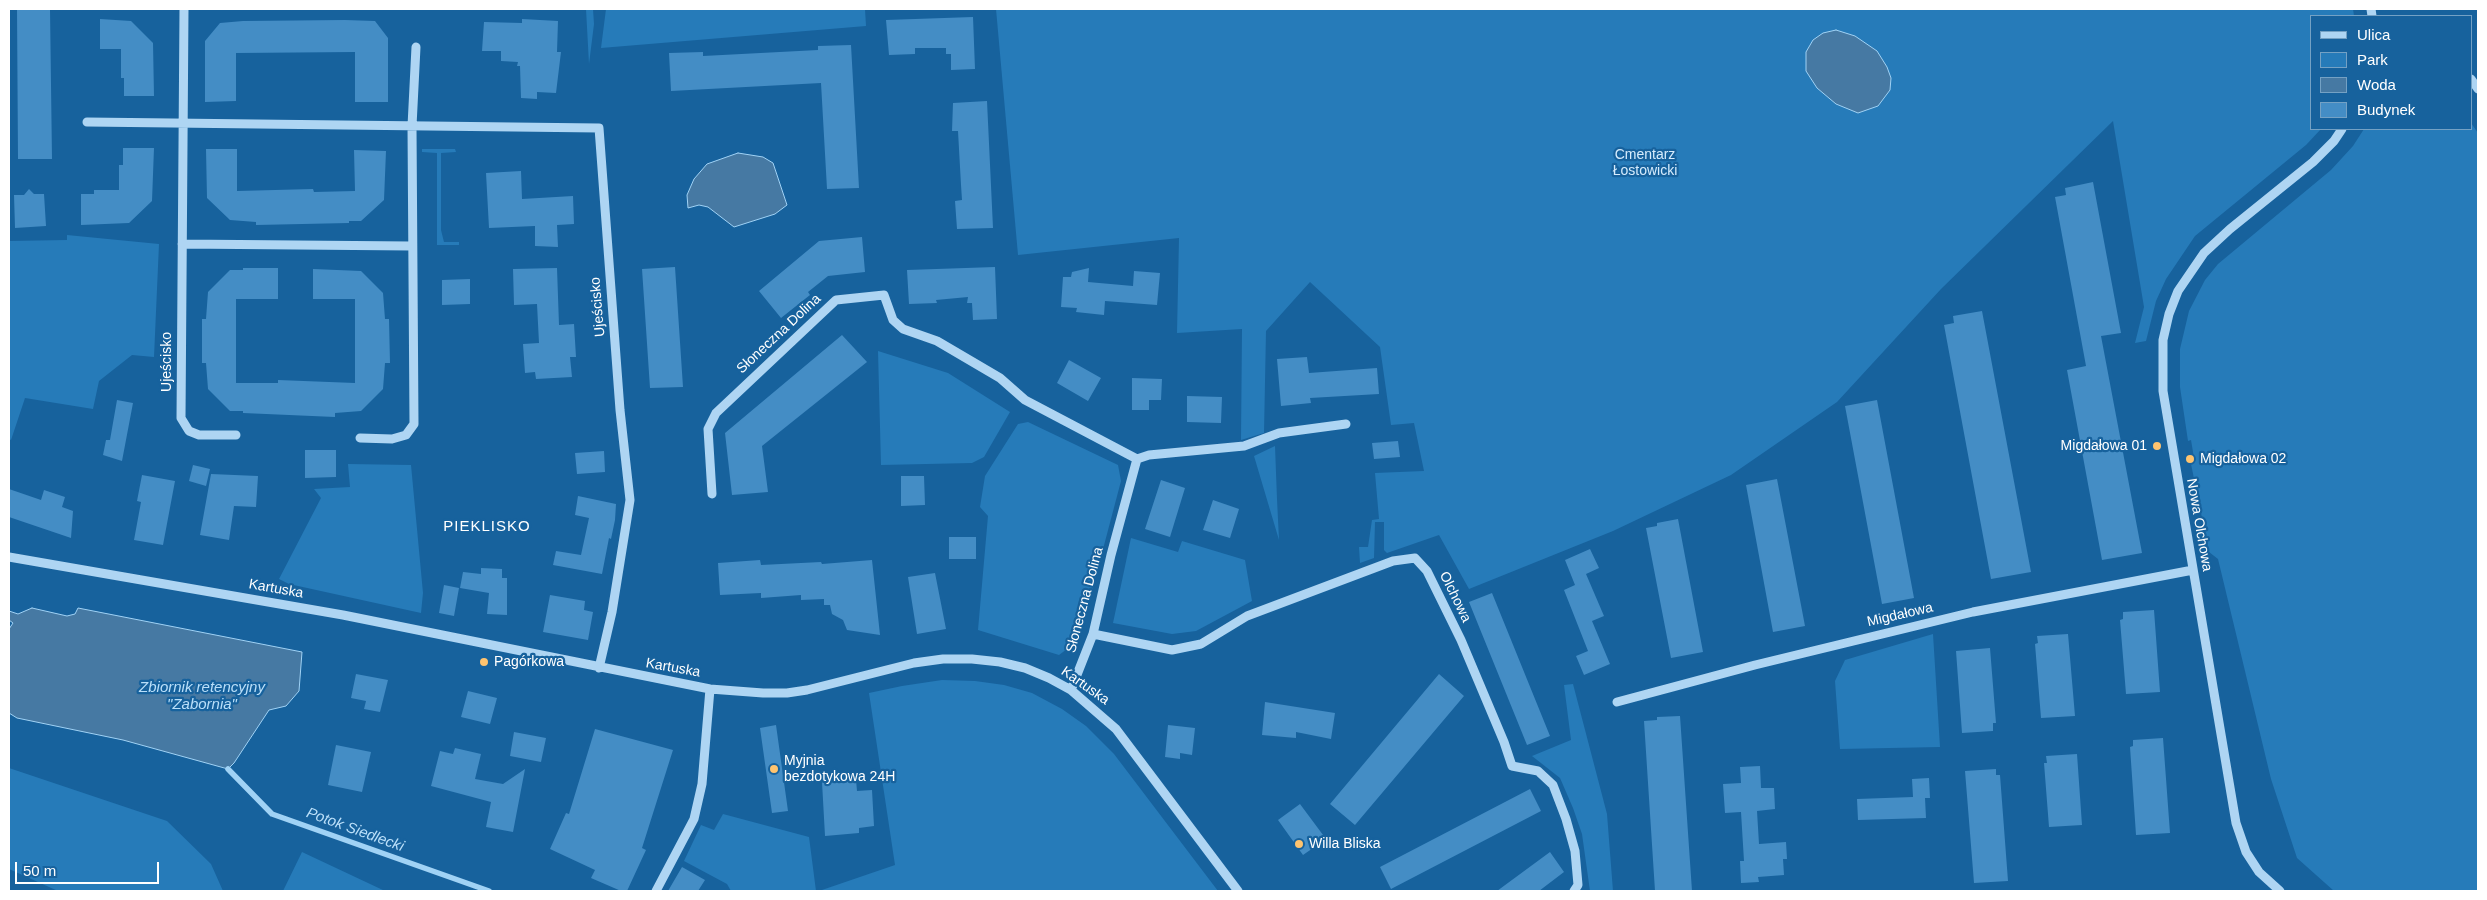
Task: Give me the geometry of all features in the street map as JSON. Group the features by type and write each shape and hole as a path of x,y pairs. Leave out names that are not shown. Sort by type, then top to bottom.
{"street":[{"name":"Ujeścisko","path":"184,9 181,122 181,418 189,431 199,435 236,436"},
{"path":"360,438 392,440 406,434 414,424 411,246 412,126 416,47"},
{"name":"Ujeścisko","path":"88,122 599,128 620,410 630,500 612,612 599,668"},
{"name":"Nowa Olchowa","path":"2280,891 2259,872 2246,852 2236,824 2163,391 2163,340 2169,314 2178,291 2204,252 2313,162 2334,141 2341,130"},
{"path":"182,244 411,246"},
{"name":"Słoneczna Dolina","path":"712,494 708,429 716,413 836,300 884,294 893,320 903,329 937,340 1000,378 1025,400 1137,459 1111,555 1093,634 1071,690"},
{"path":"1137,459 1149,455 1244,446 1279,433 1346,424"},
{"name":"Kartuska","path":"9,557 343,615 710,689 763,694 787,693 943,659 972,659 1000,662 1025,668 1071,690 1104,716 1129,744 1238,891"},
{"name":"Olchowa","path":"1093,634 1172,650 1201,644 1247,616 1393,561 1415,558 1427,571 1461,640 1504,742 1512,766 1538,771 1553,785 1566,819 1575,851 1578,885 1574,891"},
{"name":"Migdałowa","path":"1617,702 1754,665 1973,612 2193,570"},
{"path":"656,891 694,819 702,784 710,689"}],"green space":[{"path":"586,9 593,9 594,24 589,64"},
{"path":"606,9 865,9 866,26 601,48"},
{"name":"Cmentarz Łostowicki","path":"996,9 2353,9 2354,15 2310,15 2310,130 2320,130 2306,145 2195,236 2166,279 2156,301 2146,341 2135,343 2144,307 2113,121 1941,289 1837,402 1731,475 1613,531 1469,589 1439,535 1387,553 1384,550 1384,522 1375,522 1374,558 1360,563 1359,547 1368,547 1372,520 1379,519 1375,473 1424,471 1414,423 1391,425 1380,347 1310,282 1266,331 1264,433 1241,440 1242,329 1177,333 1179,238 1018,255"},
{"path":"2472,124 2478,133 2478,891 2334,891 2297,858 2271,779 2218,559 2209,552 2190,459 2194,458 2191,440 2188,441 2180,387 2180,349 2189,311 2205,280 2218,264 2331,170 2353,146 2363,130 2472,130"},
{"path":"422,149 455,149 456,152 441,153 441,230 444,242 459,242 459,245 437,245 437,153 422,152"},
{"path":"67,235 159,244 154,357 132,355 99,381 93,409 25,398 11,440 9,439 9,241 67,240"},
{"path":"878,351 948,373 1010,412 984,457 972,463 881,465"},
{"path":"1028,422 1118,465 1121,481 1079,640 1059,655 978,630 988,516 980,507 985,476 1018,424"},
{"path":"1275,446 1277,499 1279,540 1254,456"},
{"path":"348,464 411,465 423,593 421,613 289,584 279,579 321,498 314,489 350,487"},
{"path":"1131,538 1178,552 1182,541 1245,560 1252,601 1196,631 1172,634 1113,623"},
{"path":"1933,634 1940,747 1840,749 1835,681 1845,660"},
{"path":"942,680 975,681 1004,685 1032,693 1062,709 1086,726 1114,754 1218,891 819,891 895,865 869,693"},
{"path":"1573,684 1607,814 1613,891 1590,891 1582,834 1573,808 1560,778 1532,756 1571,740 1564,685"},
{"path":"9,768 167,821 211,864 223,891 58,891 9,869"},
{"path":"723,814 809,837 816,891 731,891 727,884 684,861 701,825 714,830"},
{"path":"302,852 385,891 283,891"}],"water":[{"path":"1836,30 1855,36 1877,51 1887,67 1891,78 1890,90 1878,106 1858,113 1836,104 1817,88 1806,71 1806,52 1813,40 1823,33"},
{"path":"738,153 763,157 773,163 787,205 775,214 734,227 708,207 699,205 688,208 687,195 694,179 707,164"},
{"name":"Zbiornik retencyjny \"Zabornia\"","path":"32,608 67,616 75,614 78,608 302,652 299,691 286,706 269,710 234,763 228,769 123,740 17,718 9,713 9,629 13,623 9,620 9,611 18,614"}],"building":[{"path":"17,9 50,9 52,159 18,159"},
{"path":"973,17 975,69 951,70 951,54 946,54 946,48 915,48 915,54 889,55 886,20"},
{"path":"100,19 131,21 153,43 154,96 124,96 124,78 121,78 121,49 100,49"},
{"path":"522,19 558,21 557,52 561,52 556,93 537,92 537,99 521,98 520,66 517,66 518,62 501,61 501,51 482,51 484,22 522,23"},
{"path":"375,21 388,38 388,102 355,102 355,52 236,53 236,101 205,102 205,41 220,23"},
{"path":"851,45 859,188 827,189 821,83 671,91 669,53 703,52 703,56 818,50 818,46"},
{"path":"987,101 993,228 957,229 955,201 962,200 958,131 952,131 953,103"},
{"path":"123,148 154,148 152,201 129,223 81,225 81,194 94,194 94,190 119,190 119,165 123,165"},
{"path":"206,149 237,149 237,191 313,189 314,192 355,191 354,150 386,151 384,200 361,221 349,221 349,223 256,225 256,222 230,220 207,198"},
{"path":"521,171 522,199 573,196 574,224 557,225 558,247 535,246 535,226 489,228 486,173"},
{"path":"2093,182 2121,333 2101,336 2142,553 2102,560 2067,370 2086,366 2055,197 2066,195 2065,188"},
{"path":"29,189 34,194 44,194 46,226 15,228 14,195 24,195"},
{"path":"862,237 865,272 828,276 808,292 810,295 781,318 759,291 819,241"},
{"path":"675,267 683,387 650,388 642,269"},
{"path":"995,267 997,319 973,320 972,303 967,303 968,297 936,300 937,303 909,304 907,270"},
{"path":"243,268 278,268 278,299 236,299 236,383 278,383 278,380 355,383 355,299 313,299 313,269 361,271 383,293 385,319 389,319 390,363 385,363 383,389 361,411 335,413 335,417 243,413 243,411 230,411 208,389 206,363 202,363 202,319 206,319 208,292 230,270 243,270"},
{"path":"557,268 559,325 574,324 576,357 570,357 572,377 536,379 535,372 525,373 523,344 539,343 537,304 514,305 513,269"},
{"path":"1089,268 1088,282 1133,286 1134,271 1160,273 1157,305 1105,301 1104,315 1076,312 1077,308 1061,307 1063,277 1071,277 1072,272"},
{"path":"470,279 470,304 442,305 442,280"},
{"path":"1982,311 2031,572 1991,579 1944,325 1954,323 1953,316"},
{"path":"842,335 867,362 762,446 768,492 732,495 725,433"},
{"path":"1307,357 1309,373 1377,368 1379,394 1310,398 1311,403 1281,406 1277,359"},
{"path":"1069,360 1101,378 1088,401 1057,383"},
{"path":"1132,378 1162,379 1161,400 1149,400 1149,410 1132,410"},
{"path":"1187,396 1222,397 1221,423 1187,422"},
{"path":"117,400 133,403 122,461 103,455 106,440 110,440"},
{"path":"1877,400 1914,598 1882,604 1845,406"},
{"path":"1398,441 1400,457 1374,459 1372,443"},
{"path":"305,450 336,450 336,477 305,478"},
{"path":"604,451 605,472 577,474 575,453"},
{"path":"193,465 210,469 206,486 189,481"},
{"path":"211,474 258,476 256,507 234,506 229,540 200,535"},
{"path":"142,475 175,481 163,545 134,540 141,502 137,501"},
{"path":"901,476 924,476 925,505 901,506"},
{"path":"1777,479 1805,626 1773,632 1746,485"},
{"path":"1161,480 1185,488 1170,537 1145,529"},
{"path":"9,489 41,500 44,490 65,497 62,507 73,511 71,538 9,517"},
{"path":"578,496 616,504 615,520 611,539 609,538 602,574 553,565 556,551 581,555 589,518 575,515"},
{"path":"1213,500 1239,509 1230,538 1203,530"},
{"path":"1678,519 1703,652 1671,658 1646,528 1657,526 1657,523"},
{"path":"949,537 976,537 976,559 949,559"},
{"path":"1590,549 1599,568 1586,574 1604,616 1592,621 1610,664 1584,675 1576,656 1588,651 1564,590 1575,585 1565,560"},
{"path":"760,560 761,565 821,562 822,564 872,560 880,635 847,630 843,620 832,614 830,605 824,605 824,599 801,600 801,595 761,598 761,593 720,595 718,563"},
{"path":"481,568 502,569 502,578 507,578 507,615 487,614 489,593 460,588 463,572 481,574"},
{"path":"935,573 946,629 917,634 908,577"},
{"path":"444,585 459,588 454,616 439,613"},
{"path":"1492,593 1550,736 1527,745 1469,602"},
{"path":"550,595 585,601 584,610 593,612 588,640 543,632"},
{"path":"2154,610 2160,692 2126,694 2120,620 2123,619 2123,612"},
{"path":"2068,634 2075,716 2041,718 2035,644 2038,643 2037,636"},
{"path":"1990,648 1996,723 1993,723 1993,731 1962,733 1956,651"},
{"path":"356,674 388,680 380,712 364,709 366,701 351,698"},
{"path":"1439,674 1464,696 1355,825 1330,804"},
{"path":"468,691 497,698 490,724 461,717"},
{"path":"1265,702 1335,713 1331,739 1296,732 1296,738 1262,735"},
{"path":"1680,716 1692,891 1655,891 1644,721 1657,720 1657,717"},
{"name":"Myjnia bezdotykowa 24H","path":"776,725 788,811 772,813 760,728"},
{"path":"1168,725 1195,728 1192,755 1180,753 1180,759 1165,757"},
{"path":"595,729 673,750 642,848 646,850 627,891 621,891 591,878 595,870 550,849 566,813 569,814"},
{"path":"514,732 546,738 541,762 510,756"},
{"path":"2163,738 2170,833 2136,835 2130,747 2133,746 2133,740"},
{"path":"336,745 371,752 362,792 328,785"},
{"path":"455,748 481,754 475,779 503,784 525,769 513,832 486,827 491,802 431,786 440,751 453,754"},
{"path":"2077,754 2082,825 2049,827 2044,763 2047,763 2046,756"},
{"path":"1760,766 1761,788 1774,788 1775,809 1757,811 1759,844 1786,842 1787,859 1783,859 1784,875 1758,877 1759,882 1741,883 1740,861 1744,861 1741,812 1725,813 1723,784 1741,783 1740,767"},
{"path":"1996,769 1996,775 2000,775 2008,881 1974,883 1965,771"},
{"path":"1929,778 1930,798 1925,798 1926,818 1858,820 1857,799 1913,797 1912,779"},
{"path":"856,780 857,791 872,790 874,826 859,828 859,833 825,836 822,782"},
{"path":"1530,789 1541,811 1391,889 1380,867"},
{"path":"1300,804 1326,839 1303,855 1278,820"},
{"path":"1550,852 1564,872 1539,891 1497,891"},
{"path":"682,867 705,880 698,891 668,891"}],"waterway":[{"name":"Potok Siedlecki","path":"228,769 272,814 489,891"}],"place":[{"name":"Migdałowa 01","path":"2157,446"},
{"name":"Migdałowa 02","path":"2190,459"},
{"name":"Pagórkowa","path":"484,662"},
{"name":"Myjnia bezdotykowa 24H","path":"774,769"},
{"name":"Willa Bliska","path":"1299,844"}],"district":[{"name":"PIEKLISKO","path":"487,527"}]}
